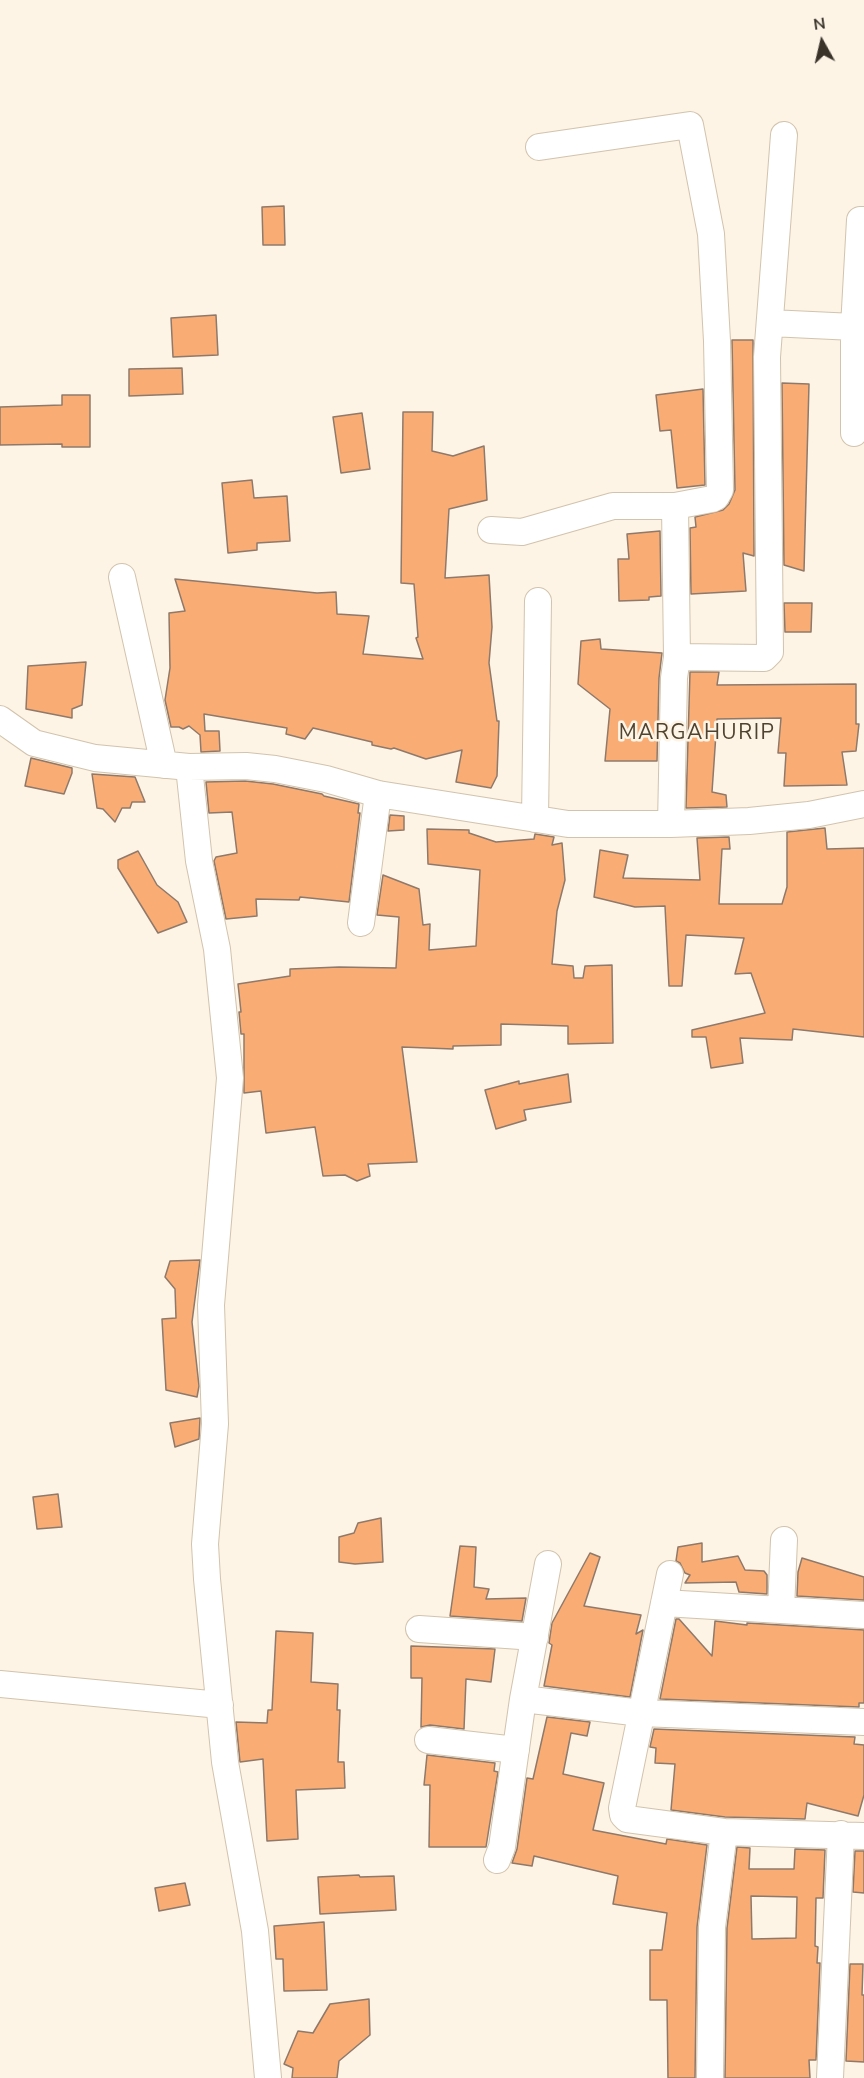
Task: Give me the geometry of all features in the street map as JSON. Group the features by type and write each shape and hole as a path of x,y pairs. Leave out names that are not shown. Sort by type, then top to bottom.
{"street":[{"path":"491,530 522,532 613,506 675,506 712,499 720,490 717,341 711,234 690,125 539,147"},
{"path":"676,657 764,658 770,652 767,357 784,135"},
{"path":"854,433 854,327 860,220 864,220"},
{"path":"770,323 854,327"},
{"path":"671,824 676,657 675,506"},
{"path":"122,577 176,766 199,861 217,949 230,1078 211,1305 215,1424 205,1544 225,1762 255,1931 268,2078"},
{"path":"535,819 538,601"},
{"path":"0,719 34,743 95,758 176,766 246,766 275,769 326,779 378,794 568,824 749,821 797,816 864,804"},
{"path":"361,923 378,794"},
{"path":"781,1610 784,1540"},
{"path":"497,1860 502,1847 523,1699 548,1564"},
{"path":"670,1574 622,1809 623,1815 627,1819 724,1832 852,1835 830,2078"},
{"path":"664,1604 864,1615"},
{"path":"419,1629 535,1637"},
{"path":"0,1684 220,1705"},
{"path":"523,1699 641,1713 864,1722"},
{"path":"428,1740 516,1750"},
{"path":"710,2078 712,1927 724,1832"}],"building":[{"path":"284,206 285,245 263,245 262,207"},
{"path":"216,315 218,355 173,357 171,318"},
{"path":"732,340 753,340 754,556 743,553 746,591 691,594 690,528 696,527 695,517 723,510 729,504 735,490"},
{"path":"182,368 183,394 129,396 129,369"},
{"path":"782,383 809,384 804,571 784,565"},
{"path":"703,389 705,485 677,488 671,430 660,431 656,395"},
{"path":"62,395 90,395 90,447 62,447 62,444 0,445 0,407 62,405"},
{"path":"403,412 433,412 432,451 453,456 484,446 487,500 449,509 445,578 489,575 492,627 489,663 497,721 499,721 497,776 491,788 456,782 462,750 426,759 394,748 372,745 372,742 313,728 305,739 286,734 287,728 204,714 205,731 219,731 220,751 201,752 200,735 189,726 183,729 171,727 165,700 170,668 169,613 185,611 175,579 317,593 336,592 337,614 369,616 363,654 423,659 416,638 418,637 414,584 401,583"},
{"path":"362,413 370,469 341,473 333,417"},
{"path":"252,480 254,498 287,496 290,541 257,543 257,550 228,553 222,483"},
{"path":"660,531 661,596 649,597 649,600 619,601 618,559 629,559 627,534"},
{"path":"784,603 812,603 811,632 785,632"},
{"path":"600,639 601,649 662,653 659,678 657,761 605,761 610,709 578,684 581,641"},
{"path":"86,662 82,705 72,709 72,718 26,709 28,666"},
{"path":"690,672 719,672 717,685 856,684 856,724 859,724 856,751 842,752 847,785 784,786 786,753 778,753 781,718 717,719 712,792 726,795 727,807 686,808"},
{"path":"31,758 72,768 64,794 25,786"},
{"path":"92,774 135,777 145,802 132,802 130,808 122,808 115,822 103,809 97,808"},
{"path":"245,781 273,784 359,804 358,813 360,813 349,902 300,897 299,900 256,899 257,916 226,919 214,861 216,857 237,853 232,812 209,813 206,782"},
{"path":"390,815 404,816 404,830 388,831"},
{"path":"825,828 827,849 864,848 864,1037 793,1029 792,1040 740,1038 743,1063 711,1068 706,1037 692,1037 692,1030 765,1013 751,973 735,974 744,938 686,935 682,986 669,986 665,906 635,907 594,897 600,850 628,855 623,878 700,880 697,838 729,837 730,849 722,849 719,904 782,904 787,887 787,832"},
{"path":"427,829 469,830 469,833 496,842 534,839 535,834 554,837 552,845 562,843 565,880 557,911 552,964 573,966 574,978 583,978 585,966 612,965 613,1043 568,1044 568,1026 501,1024 501,1045 453,1046 453,1049 402,1047 417,1162 368,1164 370,1176 357,1181 345,1175 323,1176 315,1127 266,1133 261,1091 244,1093 244,1034 241,1034 238,984 290,976 290,969 396,968 399,917 377,915 383,875 419,889 423,925 430,924 429,950 476,946 480,870 428,864"},
{"path":"138,851 157,885 178,902 187,922 158,933 118,868 118,860"},
{"path":"568,1074 571,1102 524,1110 526,1120 496,1129 485,1090 519,1081 519,1084"},
{"path":"200,1260 192,1322 199,1386 197,1397 166,1390 162,1319 176,1318 175,1289 165,1277 170,1261"},
{"path":"200,1418 199,1439 175,1447 170,1423"},
{"path":"58,1494 62,1527 37,1529 33,1497"},
{"path":"381,1518 383,1562 355,1564 339,1562 339,1537 354,1533 358,1523"},
{"path":"702,1543 702,1562 738,1556 745,1570 764,1571 767,1575 767,1594 739,1592 736,1582 685,1583 690,1575 685,1573 680,1563 676,1561 678,1547"},
{"path":"460,1546 476,1547 474,1587 489,1589 486,1599 526,1598 522,1621 450,1616"},
{"path":"590,1553 600,1557 584,1606 641,1615 636,1634 643,1630 630,1697 544,1686 552,1645 549,1643 552,1623"},
{"path":"802,1558 864,1577 864,1600 797,1596 798,1572"},
{"path":"676,1619 679,1619 712,1656 715,1621 747,1625 747,1623 864,1630 864,1703 859,1703 859,1707 660,1699"},
{"path":"276,1631 313,1633 311,1682 338,1684 337,1710 340,1710 338,1762 344,1762 345,1788 296,1790 298,1839 267,1841 263,1759 240,1762 236,1722 267,1723 268,1710 272,1710"},
{"path":"411,1646 495,1649 491,1682 466,1679 464,1729 430,1725 421,1727 422,1678 411,1678"},
{"path":"547,1717 590,1722 587,1736 571,1733 563,1774 604,1783 593,1830 666,1844 667,1839 707,1845 697,1927 695,2078 668,2078 667,2000 650,2000 650,1950 662,1950 667,1913 613,1904 618,1876 534,1856 532,1866 512,1863 517,1849 527,1778 533,1779"},
{"path":"654,1729 855,1737 854,1744 864,1745 864,1795 858,1816 807,1803 805,1819 725,1817 671,1810 675,1764 655,1763 656,1748 650,1747"},
{"path":"427,1755 495,1763 494,1771 498,1772 486,1847 429,1847 430,1785 424,1785"},
{"path":"737,1847 750,1848 749,1869 794,1869 795,1849 825,1850 823,1898 816,1898 815,1946 818,1947 817,1963 820,1963 816,2060 809,2060 810,2078 725,2078 727,1928","holes":["751,1896 797,1897 796,1938 752,1939"]},
{"path":"855,1851 864,1851 864,1893 853,1892"},
{"path":"359,1875 360,1877 394,1876 396,1910 320,1914 318,1877"},
{"path":"185,1883 190,1905 159,1911 155,1888"},
{"path":"324,1922 327,1990 284,1991 283,1959 276,1959 274,1926"},
{"path":"850,1964 863,1964 864,2062 846,2061"},
{"path":"369,1999 370,2035 339,2061 337,2078 292,2078 293,2068 284,2064 298,2031 313,2033 330,2004"}],"district":[{"name":"MARGAHURIP","path":"697,734"}]}
